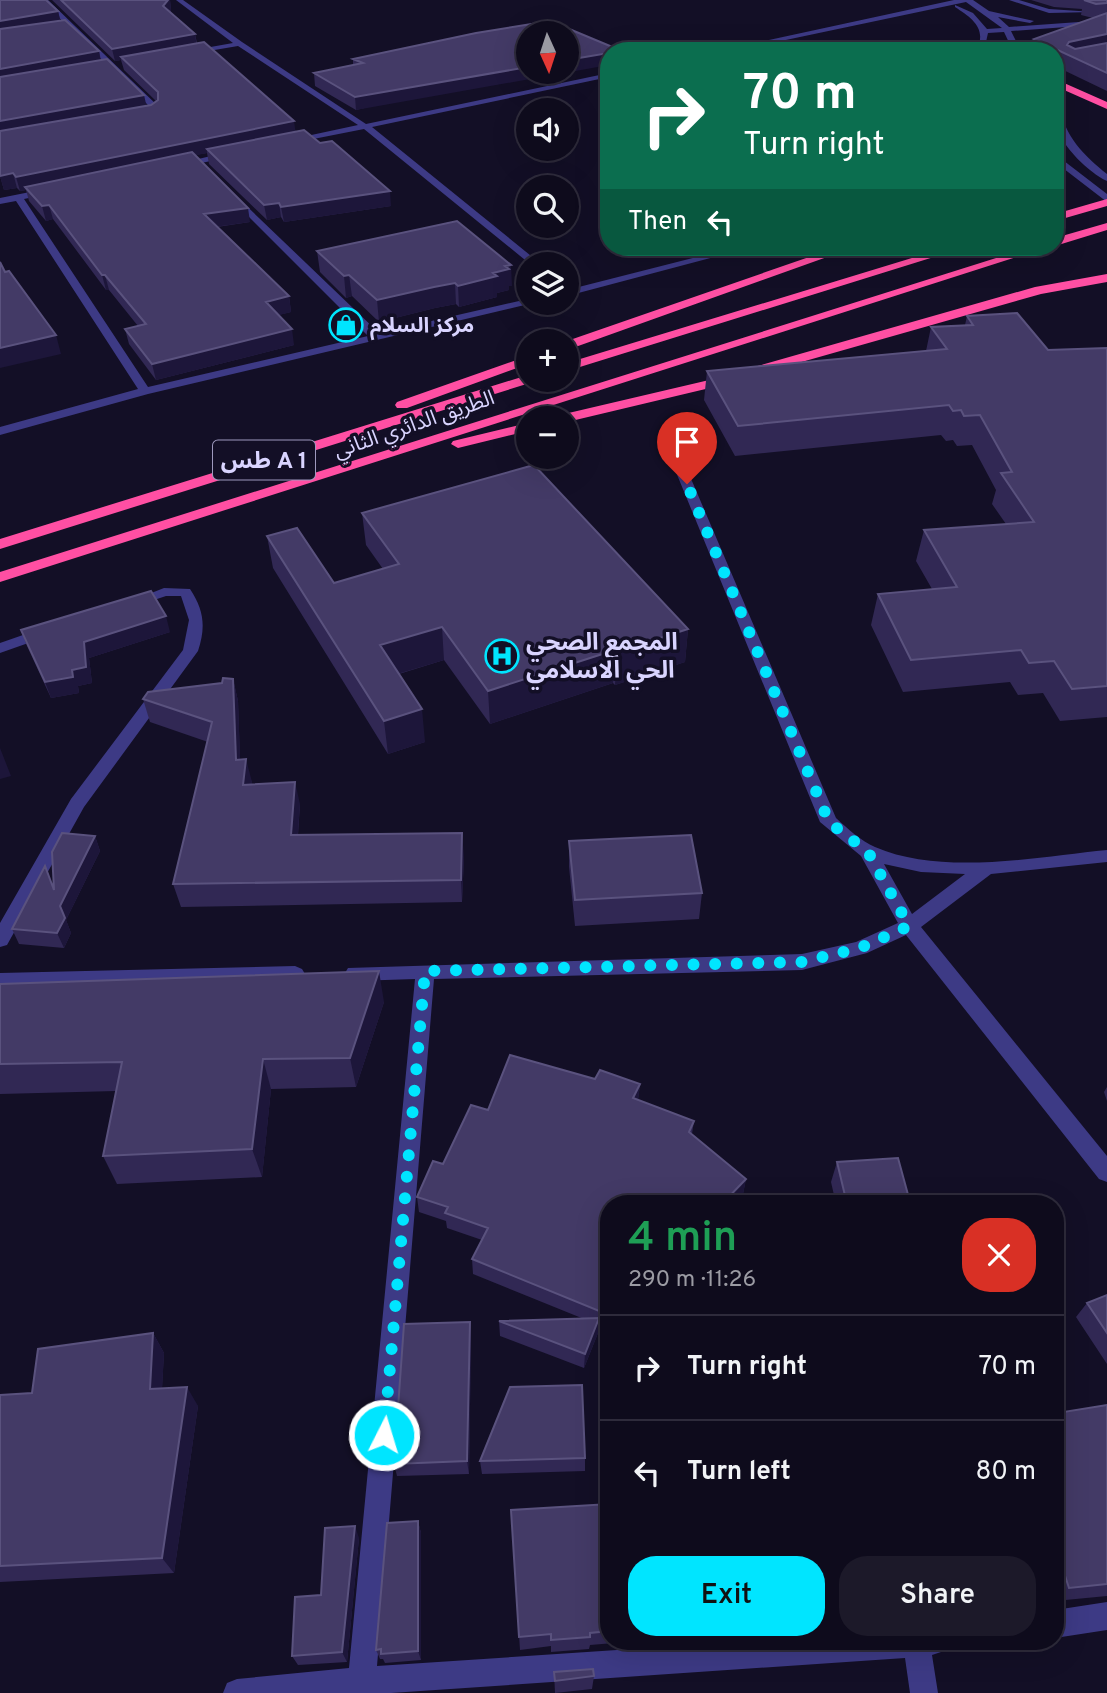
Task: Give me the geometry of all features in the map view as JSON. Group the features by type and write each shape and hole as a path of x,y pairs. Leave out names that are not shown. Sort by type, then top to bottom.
{"highway":[{"path":"1064,86 1107,106"},
{"path":"1064,215 1107,200"},
{"path":"1064,240 1107,226"},
{"path":"579,342 823,256"},
{"path":"579,363 931,256"},
{"name":"الطريق الدائري الثاني","path":"0,577 1013,256"},
{"path":"579,415 709,384 1039,290 1107,278"},
{"path":"1039,290 1107,286"},
{"path":"313,445 429,394 516,364"},
{"name":"الطريق الدائري الثاني","path":"0,544 516,383"},
{"path":"357,466 516,430"}],"street":[{"path":"44,0 156,109 149,114 135,117"},
{"path":"179,0 239,44 366,127 521,252"},
{"path":"763,42 950,1 966,0 990,13 1010,32 1014,42"},
{"path":"1012,0 1049,10 1094,12"},
{"path":"950,1 972,16 986,34"},
{"path":"990,13 1016,19 1072,24"},
{"path":"986,34 1107,22"},
{"path":"61,28 73,26"},
{"path":"1010,32 1107,28"},
{"path":"1061,36 1084,30"},
{"path":"983,42 986,34"},
{"path":"177,55 239,44"},
{"path":"102,69 128,65"},
{"path":"275,145 600,77"},
{"path":"1064,137 1103,175"},
{"path":"172,166 237,153"},
{"path":"198,161 207,170"},
{"path":"1064,164 1107,200"},
{"path":"226,189 377,338"},
{"path":"0,201 57,190"},
{"path":"19,198 145,391"},
{"path":"579,289 711,256"},
{"path":"0,431 145,391 516,305"},
{"path":"677,460 829,822 868,852 919,866 987,867 1107,856"},
{"path":"0,940 77,803 190,651 195,639 197,618 185,592 164,592 114,609"},
{"path":"0,648 63,626"},
{"path":"868,852 909,926 1107,1172"},
{"path":"343,973 802,962 860,948 909,926 987,867"},
{"path":"363,1687 425,971"},
{"path":"0,981 315,974"},
{"path":"1064,1623 1107,1616"},
{"path":"237,1693 363,1687 835,1650"},
{"path":"924,1650 924,1693"}],"building":[{"path":"0,0 46,0 58,11 0,21"},
{"path":"61,0 168,0 163,6 195,34 112,49"},
{"path":"1084,0 1107,0 1107,3 1096,4"},
{"path":"1107,13 1107,34 1069,42 1067,45 1075,49 1107,43 1107,73 1064,53 1064,42 1040,42 1034,39"},
{"path":"65,20 99,51 0,69 0,29"},
{"path":"516,27 516,69 355,97 314,73 363,63 353,59"},
{"path":"579,33 600,42 600,54 579,58"},
{"path":"204,42 294,121 16,177 13,173 0,176 0,131 151,105 158,100 158,92 121,57"},
{"path":"107,59 144,95 0,121 0,77"},
{"path":"304,130 320,143 332,141 390,191 281,207 279,203 264,205 207,149"},
{"path":"192,152 248,208 204,214 289,296 266,302 292,329 152,364 125,329 146,324 105,275 102,275 49,205 42,206 25,187"},
{"path":"457,221 511,265 505,266 509,269 493,273 497,276 458,286 455,283 377,300 349,275 344,276 317,251"},
{"path":"0,262 5,272 9,271 56,335 0,348"},
{"path":"1017,313 1048,350 1107,348 1107,686 1072,689 1054,661 1029,663 1021,650 911,660 878,594 957,587 924,530 1034,522 1001,473 1012,472 980,415 964,416 961,410 953,411 949,405 738,426 707,371 947,349 931,327 973,325 967,316"},
{"path":"520,469 538,469 688,629 488,691 442,627 380,645 422,709 384,721 267,536 297,528 334,583 399,564 362,513"},
{"path":"151,591 166,616 84,642 86,667 72,670 73,677 45,682 21,630"},
{"path":"223,678 233,679 236,760 246,759 243,785 295,782 291,835 462,833 461,880 173,884 212,722 143,699 148,692 222,683"},
{"path":"62,833 95,836 60,906 65,918 57,933 12,929 45,866 54,890 52,852"},
{"path":"691,835 702,893 575,900 569,841"},
{"path":"379,971 350,1058 263,1059 252,1149 103,1156 122,1062 0,1064 0,984"},
{"path":"510,1055 595,1079 600,1070 640,1084 633,1098 694,1121 689,1132 746,1179 731,1195 600,1195 600,1311 472,1259 488,1228 445,1213 448,1207 417,1197 433,1161 443,1164 471,1105 488,1110"},
{"path":"898,1158 908,1195 845,1195 837,1162"},
{"path":"1107,1295 1107,1333 1087,1303"},
{"path":"599,1318 585,1354 499,1321"},
{"path":"470,1322 467,1461 394,1464 404,1324"},
{"path":"153,1333 150,1389 187,1387 162,1558 0,1566 0,1395 32,1393 38,1349"},
{"path":"582,1385 585,1458 480,1461 510,1387"},
{"path":"1107,1405 1107,1584 1069,1588 1064,1573 1064,1412"},
{"path":"600,1505 600,1632 590,1633 590,1637 551,1640 551,1634 519,1637 511,1510"},
{"path":"418,1521 418,1651 381,1654 381,1649 376,1650 387,1523"},
{"path":"355,1526 342,1652 292,1656 295,1597 321,1595 325,1528"},
{"path":"593,1669 594,1676 555,1681 554,1672"}],"place":[{"name":"مركز السلام","path":"346,325"},
{"name":"المجمع الصحي الحي الاسلامي","path":"502,656"}],"route":[{"path":"384,1435 425,971 802,962 860,948 909,926 868,852 829,822 687,484"}]}
